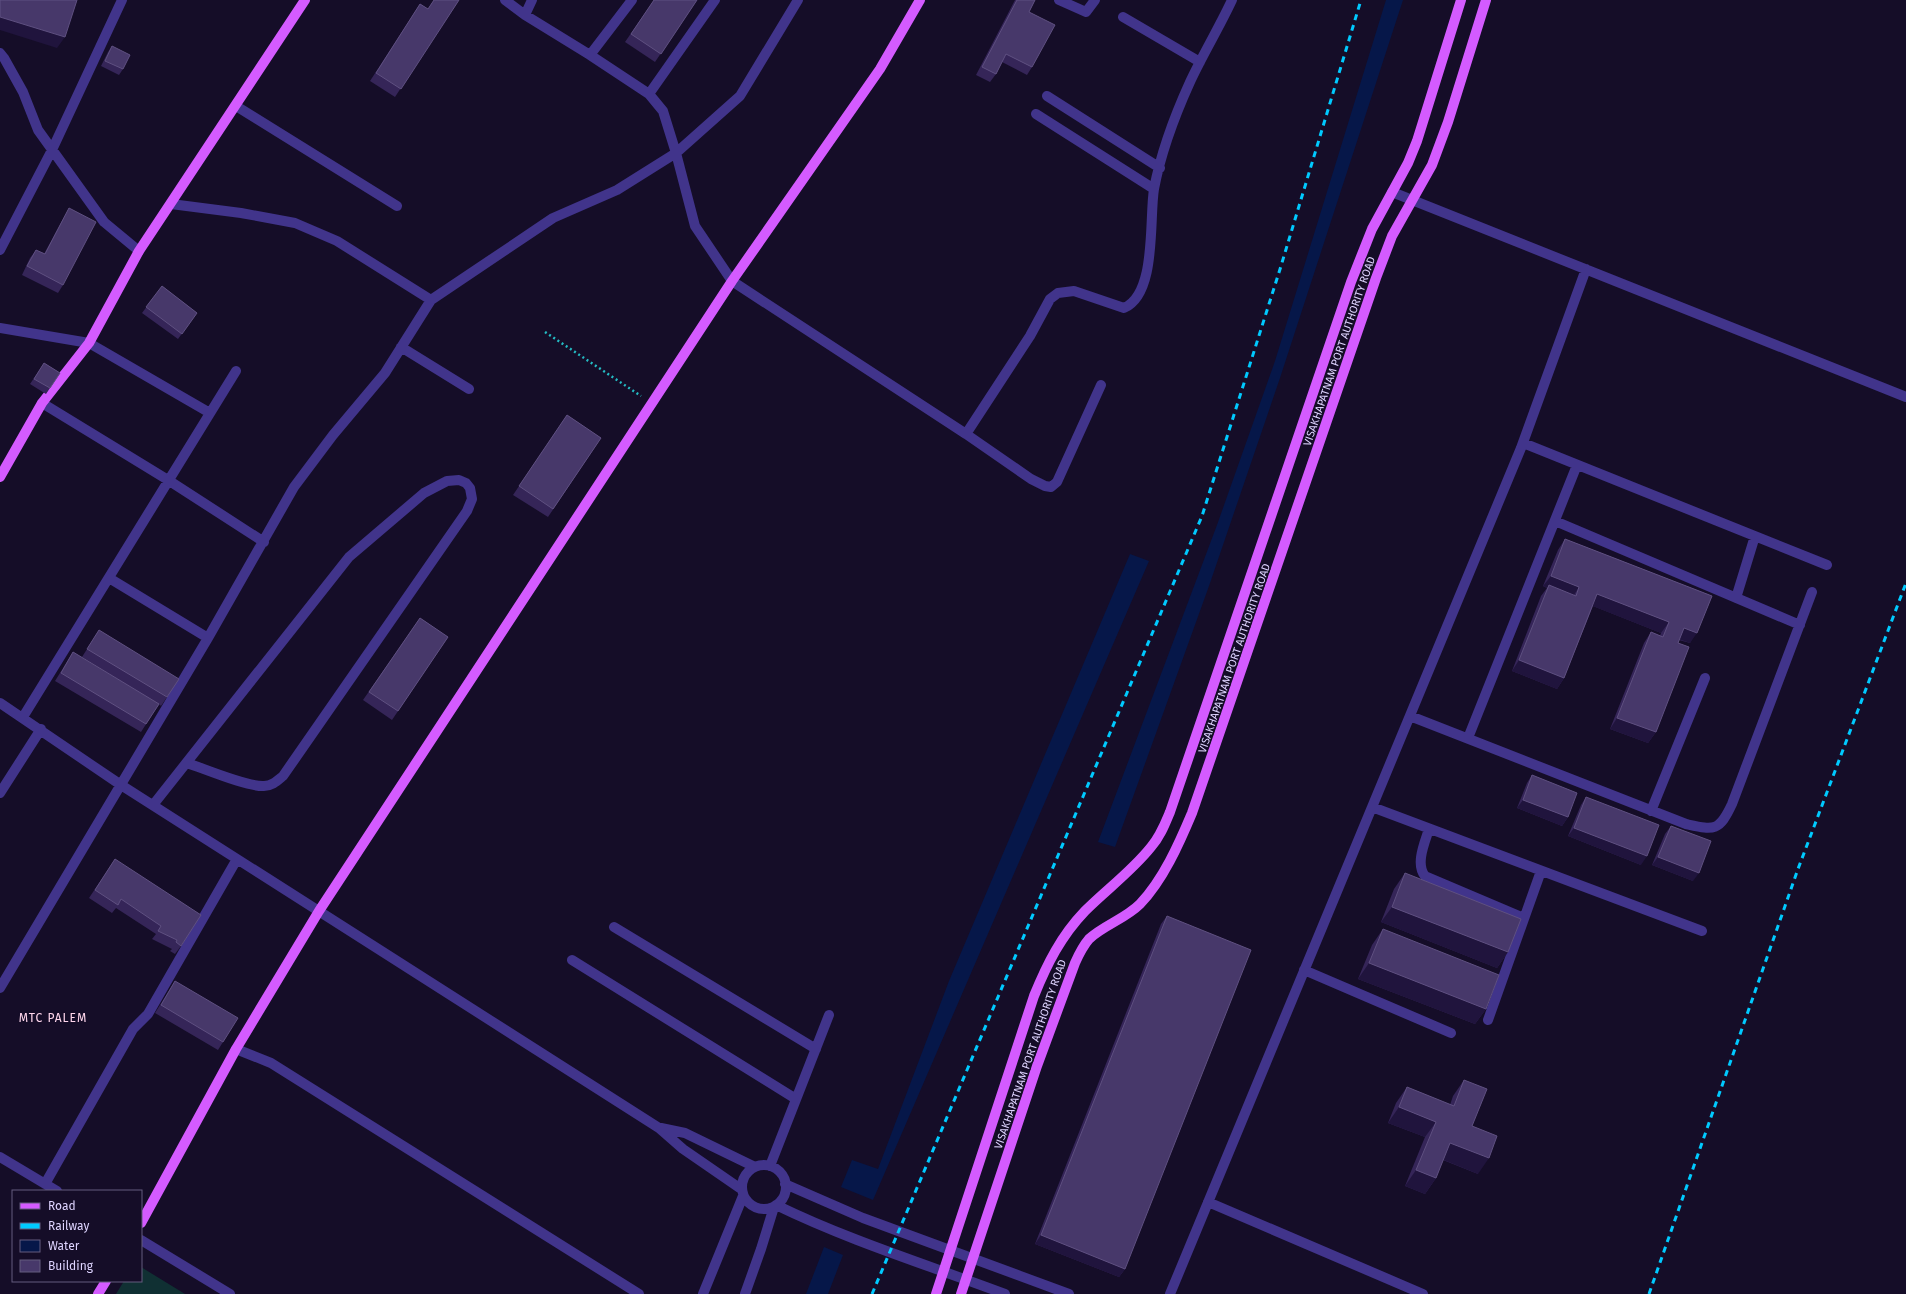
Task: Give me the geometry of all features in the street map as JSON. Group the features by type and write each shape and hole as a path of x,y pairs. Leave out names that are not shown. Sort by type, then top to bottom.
{"main road":[{"path":"0,477 42,403 89,344 139,251 305,0"},
{"path":"142,1221 236,1049 318,911 732,281 880,69 920,0"},
{"name":"VISAKHAPATNAM PORT AUTHORITY ROAD","path":"936,1294 1034,996 1045,968 1056,947 1068,930 1086,910 1147,852 1158,837 1168,818 1351,282 1372,229 1408,163 1461,0"},
{"name":"VISAKHAPATNAM PORT AUTHORITY ROAD","path":"961,1294 1064,989 1082,948 1090,938 1132,910 1147,895 1176,847 1192,813 1376,278 1392,236 1432,166 1486,0"},
{"path":"98,1294 105,1282"}],"street":[{"path":"0,250 52,150 122,0"},
{"path":"505,0 525,15 649,94 663,111 676,153 695,226 732,281 966,434 1031,479 1045,486 1051,487 1057,482 1101,385"},
{"path":"525,15 532,0"},
{"path":"590,55 632,0"},
{"path":"649,94 715,0"},
{"path":"0,988 208,638 294,487 334,435 385,374 431,300 553,218 617,190 676,153 740,96 798,0"},
{"path":"1059,0 1086,12 1095,0"},
{"path":"966,434 1030,336 1050,299 1058,293 1074,291 1124,308 1131,305 1137,298 1146,275 1154,211 1154,189 1166,143 1190,82 1209,48 1232,0"},
{"path":"1123,17 1200,62"},
{"path":"0,53 23,92 38,130 52,150 104,222 139,251"},
{"path":"1047,96 1160,168"},
{"path":"236,106 397,206"},
{"path":"1036,114 1154,189"},
{"path":"1392,192 1906,397"},
{"path":"171,204 241,213 295,223 337,240 391,277 431,300"},
{"path":"1170,1294 1523,443 1586,269"},
{"path":"0,328 89,344 210,413"},
{"path":"401,347 468,388"},
{"path":"23,717 236,371"},
{"path":"42,403 168,480 264,542"},
{"path":"1523,443 1827,565"},
{"path":"1468,738 1578,465"},
{"path":"153,805 349,557 424,493 447,481 459,480 466,483 470,488 472,499 467,511 304,749 283,776 274,784 265,786 253,785 187,763"},
{"path":"1555,521 1800,625"},
{"path":"1736,598 1755,536"},
{"path":"109,578 208,638"},
{"path":"1410,716 1686,824 1706,828 1715,827 1724,820 1812,592"},
{"path":"1651,811 1704,678"},
{"path":"0,703 153,805 659,1128 683,1149 742,1193 753,1206 767,1209 775,1206 821,1226 1006,1294"},
{"path":"0,793 40,729"},
{"path":"1372,807 1702,931"},
{"path":"1429,829 1420,864 1421,871 1425,876 1524,918"},
{"path":"45,1184 133,1029 148,1014 237,859"},
{"path":"1488,1020 1542,871"},
{"path":"614,926 816,1049"},
{"path":"572,960 796,1099"},
{"path":"1304,970 1451,1033"},
{"path":"770,1166 829,1014"},
{"path":"236,1049 271,1063 639,1294"},
{"path":"659,1128 685,1133 755,1167"},
{"path":"0,1158 55,1190"},
{"path":"703,1294 742,1193 744,1176 755,1167 763,1165 770,1166 782,1175 785,1184 784,1196 775,1206 745,1294"},
{"path":"785,1184 863,1218 1069,1294"},
{"path":"1208,1202 1423,1294"},
{"path":"142,1241 230,1294"}],"path":[{"path":"544,332 652,403"}],"green space":[{"path":"142,1268 185,1294 116,1294 123,1282 142,1282"}],"water":[{"path":"1386,0 1403,0 1280,378 1209,586 1115,847 1098,842 1217,525 1275,361"},
{"path":"1130,554 1149,561 873,1200 841,1187 852,1160 878,1169 949,981"},
{"path":"824,1247 843,1255 828,1294 806,1294"}],"building":[{"path":"0,0 77,0 65,37 0,17"},
{"path":"434,0 459,0 401,89 376,73 420,4 428,9"},
{"path":"654,0 697,0 661,54 631,34"},
{"path":"1017,0 1035,0 1029,12 1055,25 1032,67 1006,54 996,74 982,67"},
{"path":"112,46 130,55 123,69 105,61"},
{"path":"69,208 96,222 63,285 27,266 36,250 45,254"},
{"path":"162,286 197,313 182,334 146,307"},
{"path":"44,363 60,373 50,388 34,379"},
{"path":"567,415 601,438 553,509 519,486"},
{"path":"1565,539 1712,596 1697,633 1684,628 1678,643 1689,647 1656,732 1617,718 1651,632 1663,637 1669,622 1597,594 1564,678 1519,660 1549,585 1576,596 1579,587 1551,576"},
{"path":"420,618 448,637 398,711 369,692"},
{"path":"99,630 179,679 167,697 87,649"},
{"path":"73,652 159,704 146,724 61,673"},
{"path":"1532,775 1577,793 1568,817 1523,800"},
{"path":"1586,797 1659,825 1647,856 1574,828"},
{"path":"1671,826 1711,841 1699,873 1658,857"},
{"path":"115,859 201,915 181,946 176,942 177,940 158,931 161,926 121,899 118,905 95,890"},
{"path":"1405,873 1521,919 1508,952 1392,907"},
{"path":"1167,916 1251,950 1125,1269 1041,1235"},
{"path":"1383,929 1499,975 1486,1009 1369,963"},
{"path":"175,981 238,1018 223,1042 161,1005"},
{"path":"1464,1080 1487,1089 1472,1126 1497,1136 1489,1158 1450,1143 1436,1178 1416,1170 1436,1122 1399,1107 1407,1087 1454,1106"}],"railway":[{"path":"872,1294 1202,516 1281,266 1361,0"},
{"path":"1649,1294 1798,869 1906,583"}],"district":[{"name":"MTC PALEM","path":"53,1018"}]}
